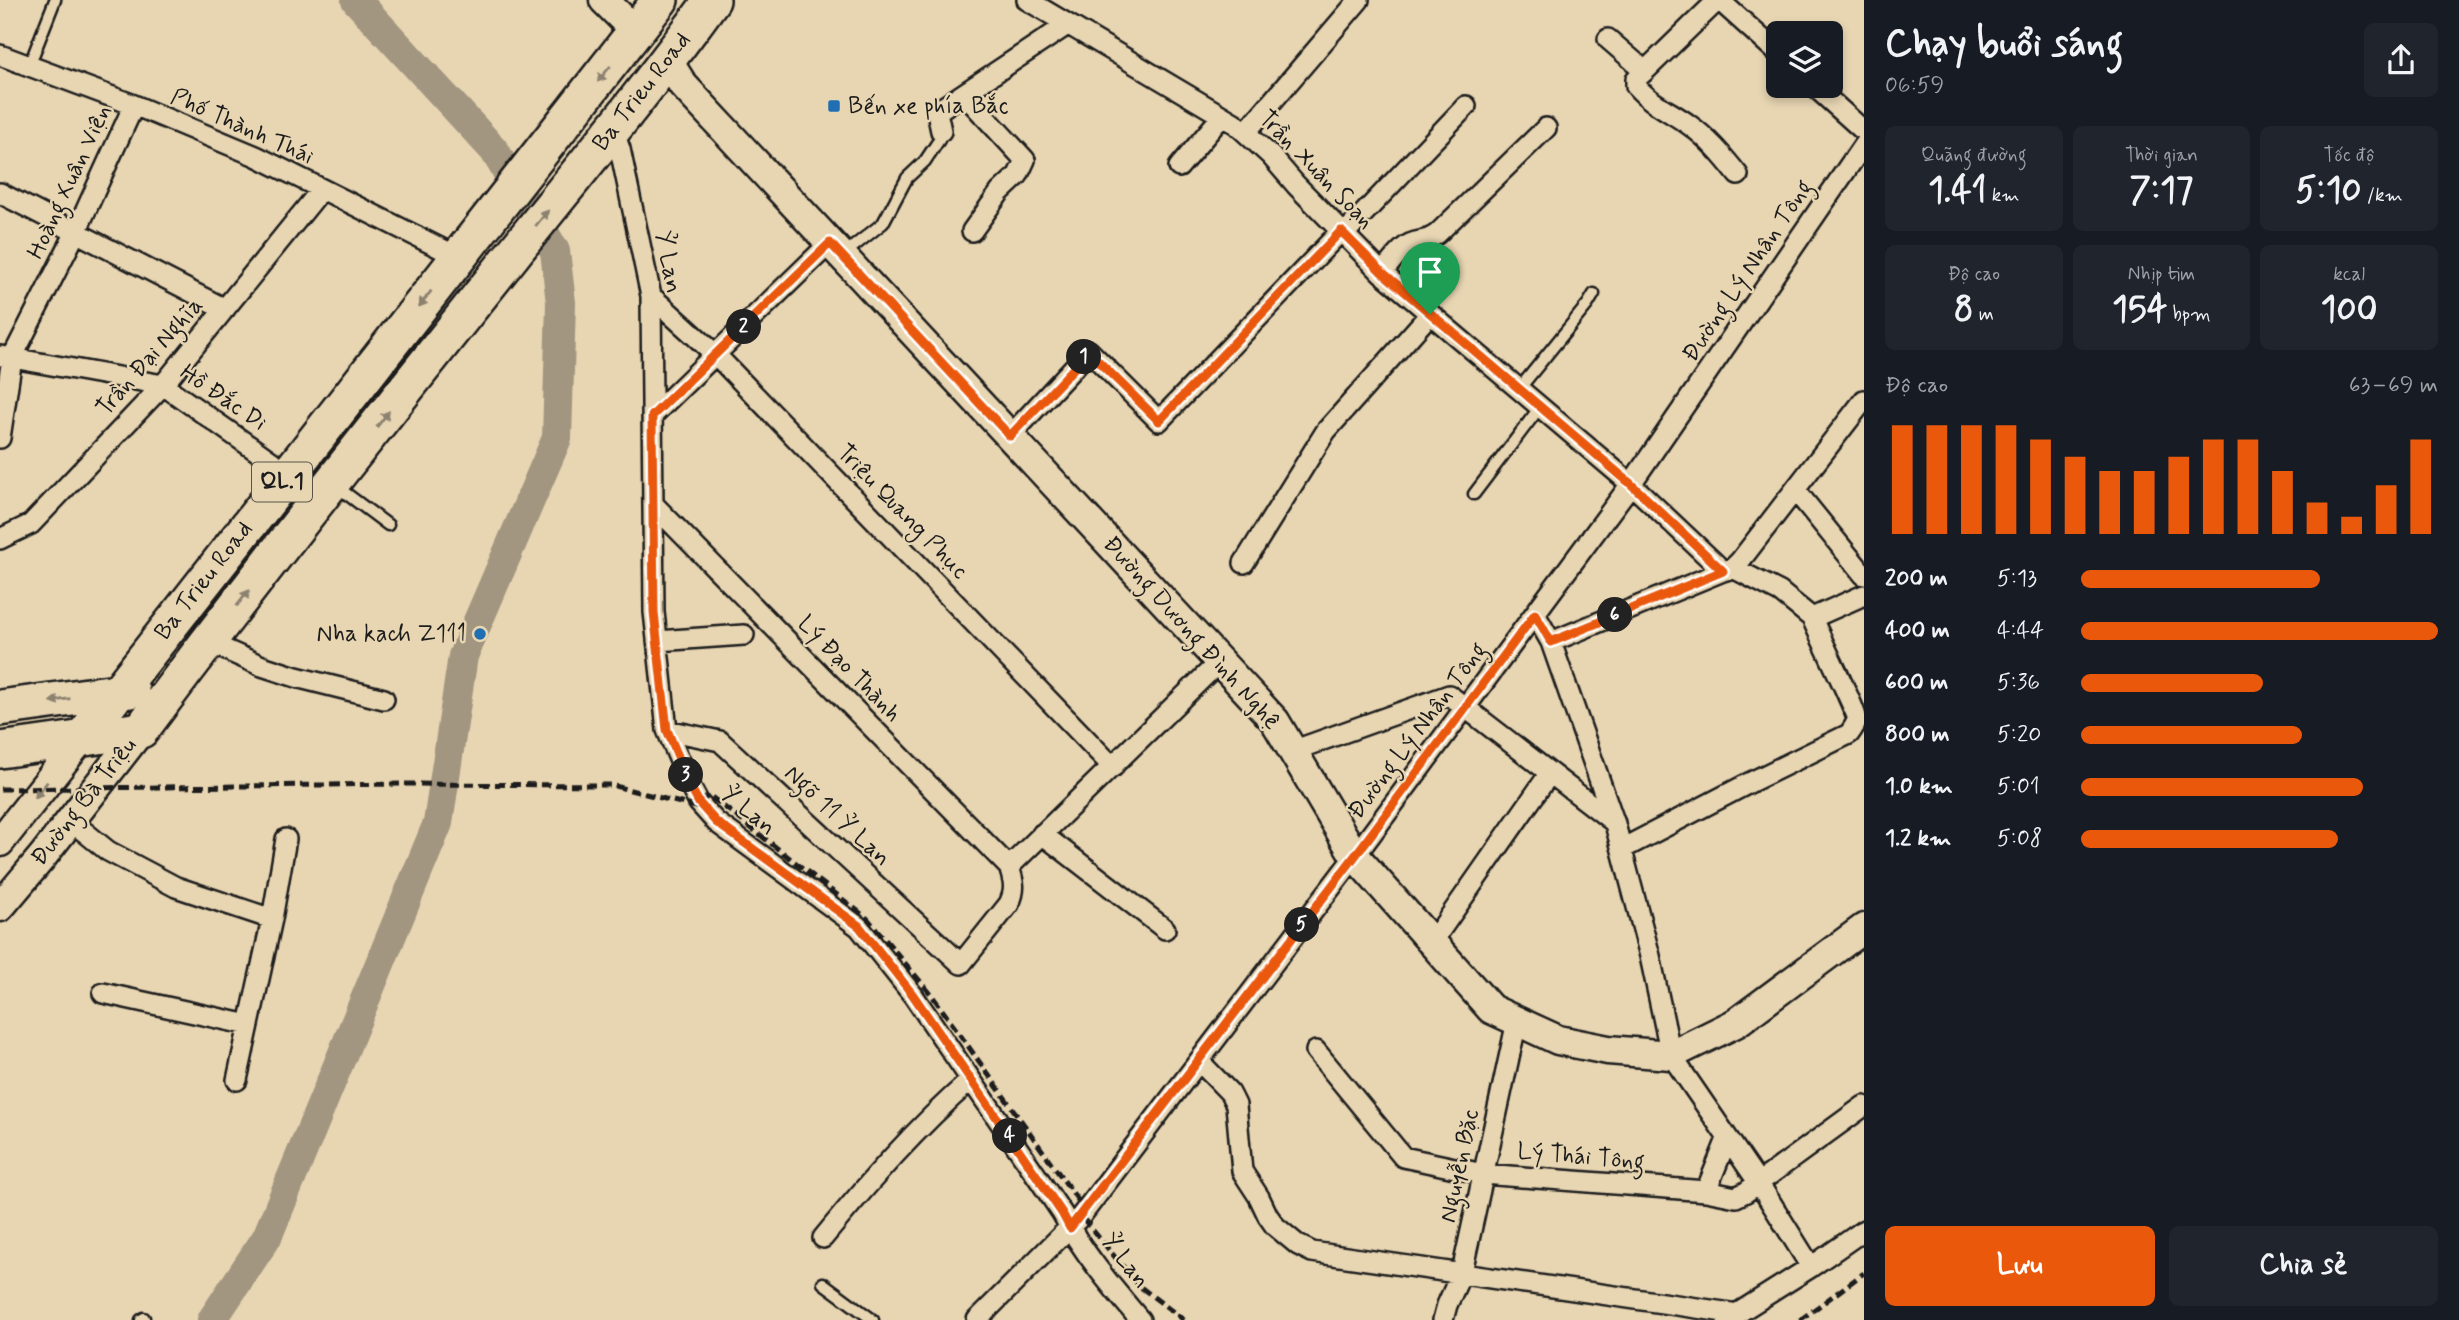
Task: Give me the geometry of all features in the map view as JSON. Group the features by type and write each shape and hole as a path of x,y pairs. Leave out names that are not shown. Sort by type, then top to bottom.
{"highway":[{"name":"Ba Trieu Road","path":"82,738 482,225 637,33 660,0"},
{"name":"Ba Trieu Road","path":"141,730 513,254 668,61 712,0"},
{"path":"637,33 668,61"},
{"path":"0,708 176,684"},
{"path":"0,750 141,730"}],"main road":[{"path":"604,0 637,33"},
{"name":"Đường Dương Đình Nghệ","path":"668,61 683,85 1275,721 1355,856 1491,1009 1558,1040 1608,1050 1671,1055"},
{"name":"Đường Bà Triệu","path":"0,907 141,730"},
{"name":"Đường Bà Triệu","path":"0,842 82,738"},
{"path":"1671,1055 1736,1023 1864,928"}],"street":[{"name":"Trần Xuân Soạn","path":"1027,0 1245,132 1382,272 1728,570 1780,592 1812,618"},
{"path":"1245,132 1359,0"},
{"path":"1738,175 1705,138 1642,93 1636,86 1636,79 1718,0 1766,42"},
{"path":"941,131 937,112 1067,25"},
{"path":"1608,39 1645,72"},
{"name":"Phố Thành Thái","path":"0,55 134,105 256,156 458,257"},
{"path":"964,93 1025,160 1018,174 1000,192 972,231"},
{"path":"1827,98 1864,131"},
{"name":"Hoàng Xuân Viện","path":"0,438 6,357 76,232 134,105"},
{"path":"1010,436 1089,352 1159,421 1466,106"},
{"path":"1179,167 1222,116"},
{"path":"1382,272 1406,247 1412,243 1428,241 1437,234 1546,128"},
{"name":"Ỷ Lan","path":"613,130 620,149 651,296 654,612 667,730 692,790 716,822 859,926 913,995 1070,1228 1113,1288 1140,1320"},
{"name":"Đường Lý Nhân Tông","path":"977,1320 1070,1228 1355,856 1631,484 1864,144"},
{"name":"Trần Đại Nghĩa","path":"0,539 31,524 163,385 321,190"},
{"path":"0,192 225,309"},
{"path":"652,416 716,355 836,249"},
{"name":"Triệu Quang Phục","path":"651,296 716,355 1113,767"},
{"path":"1244,562 1326,431 1430,314"},
{"name":"Hồ Đắc Di","path":"6,357 163,385 288,473"},
{"path":"1551,642 1728,570 1796,491 1864,400"},
{"path":"1796,491 1863,572"},
{"name":"Lý Đạo Thành","path":"653,504 1009,867"},
{"path":"1622,849 1849,734 1857,721 1857,712 1812,618 1864,595"},
{"path":"1535,614 1551,642 1615,824 1650,956 1671,1055 1758,1182 1811,1267"},
{"path":"657,640 744,635"},
{"path":"208,642 262,666 384,699"},
{"path":"1009,867 1219,662"},
{"path":"1292,751 1449,695 1615,824"},
{"name":"Ngõ 11 Ỷ Lan","path":"667,730 720,741 961,964 1014,894 1009,867"},
{"path":"1432,942 1550,773"},
{"path":"71,821 108,851 176,887 272,919"},
{"path":"1042,834 1165,929"},
{"path":"237,1080 272,919 286,838"},
{"path":"103,993 249,1026"},
{"name":"Nguyễn Bặc","path":"1443,1320 1462,1272 1517,1021"},
{"name":"Lý Thái Tông","path":"1316,1051 1403,1157 1483,1174 1706,1191 1737,1197 1864,1106"},
{"path":"1199,1061 1230,1093 1236,1105 1242,1171 1246,1179 1275,1226 1312,1252 1462,1272 1733,1317 1864,1230"},
{"path":"823,1238 931,1115 971,1080"},
{"path":"1706,1191 1727,1139"}],"lane":[{"path":"29,66 55,0"},
{"path":"836,249 883,223 907,178 925,161 939,140 941,131"},
{"path":"1519,389 1594,294"},
{"path":"1474,494 1540,407"},
{"path":"332,484 388,525"},
{"path":"823,1283 873,1320"}],"waterway":[{"path":"212,1320 267,1237 438,823 463,656 557,438 561,303 555,251 494,150 356,0"}],"railway":[{"path":"0,789 401,784 611,785 696,807 709,795 868,919 931,994 1082,1206 1081,1216 1139,1286 1184,1320"},
{"path":"1800,1320 1864,1273"}],"place":[{"name":"Bến xe phía Bắc","path":"834,106"},
{"name":"Nha kach Z111","path":"480,634"}],"route":[{"path":"1341,231 1430,314 1631,484 1723,571 1551,642 1535,614 1355,856 1070,1228 913,995 859,926 716,822 699,803 692,790 667,730 654,612 652,416 830,243 1010,436 1089,352 1159,421 1341,231"}]}
